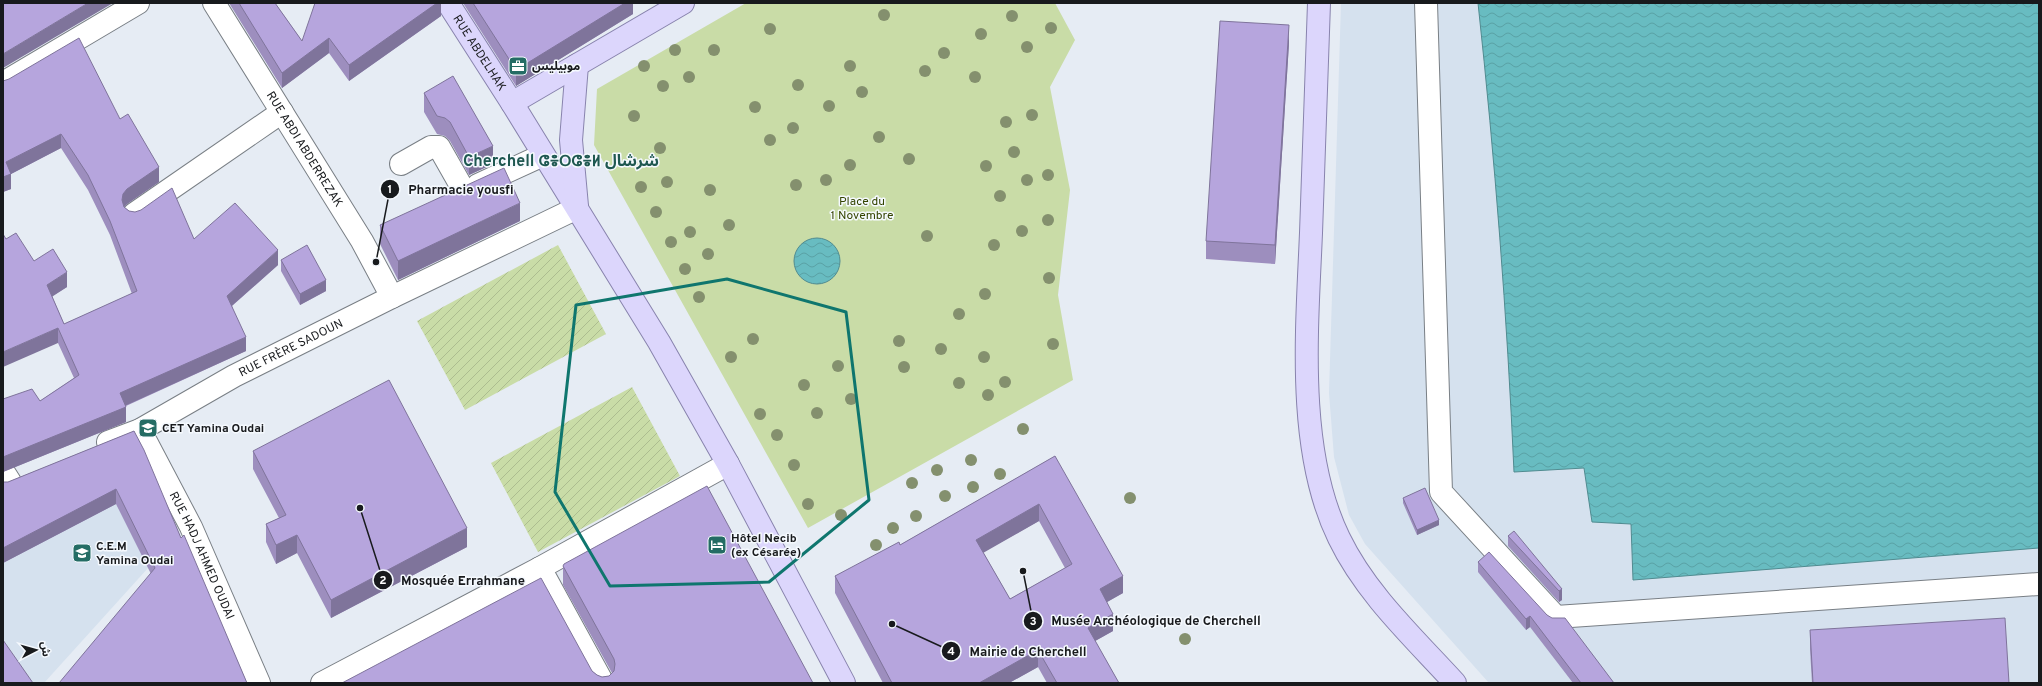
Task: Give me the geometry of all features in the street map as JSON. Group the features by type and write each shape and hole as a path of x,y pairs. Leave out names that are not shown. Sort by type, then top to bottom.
{"main road":[{"name":"RUE ABDELHAK","path":"448,3 512,102 543,155 659,342 728,464 844,683"},
{"path":"512,102 577,65 661,8 683,3"},
{"path":"1319,3 1308,324 1312,438 1321,491 1332,522 1352,562 1375,594 1455,683"},
{"path":"577,65 571,140 577,208"}],"street":[{"path":"3,83 138,3"},
{"name":"RUE ABDI ABDERREZAK","path":"214,3 362,242 392,297"},
{"path":"1426,3 1441,492 1556,617 2039,584"},
{"path":"134,214 282,112"},
{"path":"401,164 431,147 439,147 455,196 543,155"},
{"name":"RUE FRÈRE SADOUN","path":"89,450 140,430 234,376 392,297 577,208"},
{"name":"RUE HADJ AHMED OUDAI","path":"140,430 191,527 259,683"},
{"path":"322,683 540,568 728,464"},
{"path":"5,479 31,473"},
{"path":"540,568 603,683"}],"highlighted area":[{"path":"727,279 846,312 869,500 769,582 610,586 555,492 576,305"}],"shaded area":[{"path":"1341,3 1478,3 1494,154 1508,333 1514,472 1584,468 1592,522 1631,524 1634,580 2039,548 2039,683 1489,683 1365,544 1349,515 1334,457 1329,393"},
{"name":"C.E.M Yamina Oudai","path":"119,448 148,568 44,683 3,683 3,503"}],"green space":[{"name":"Place du 1 Novembre","path":"746,3 1055,3 1075,40 1050,87 1070,190 1058,295 1073,380 808,528 594,145 597,89"},
{"path":"558,245 606,334 465,410 417,321"},
{"path":"632,387 680,476 538,552 491,463"}],"water":[{"path":"1478,3 2039,3 2039,548 1633,580 1631,524 1592,522 1584,468 1514,472 1500,237"},
{"path":"812,238 822,238 830,242 836,248 840,256 840,266 836,274 830,280 822,284 812,284 804,280 798,274 794,266 794,256 798,248 804,242"}],"building":[{"path":"3,3 88,3 3,54"},
{"path":"239,3 275,3 302,41 315,3 437,3 349,65 329,38 282,73"},
{"path":"473,3 625,3 516,70"},
{"path":"1220,21 1289,25 1275,245 1206,241"},
{"path":"79,38 120,119 128,114 159,167 127,189 123,194 122,200 124,207 129,211 135,212 141,210 172,188 194,239 235,203 278,250 227,296 246,337 120,393 126,407 3,457 3,399 32,389 40,401 79,375 58,328 3,352 3,234 6,239 16,233 34,261 53,249 67,272 47,285 64,324 137,291 110,221 88,175 61,134 6,162 11,174 3,177 3,81 9,79"},
{"path":"453,76 493,146 469,157 450,122 445,118 437,116 424,93"},
{"path":"504,168 520,203 398,261 380,225"},
{"path":"307,245 326,280 300,294 281,260"},
{"path":"389,380 467,528 331,600 297,535 276,545 266,524 286,515 253,451"},
{"path":"134,431 144,450 181,538 184,535 247,683 59,683 155,568 116,489 3,548 3,482 8,482"},
{"path":"1055,456 1123,576 1100,589 1113,614 1088,628 1119,683 1057,683 1038,650 979,683 892,683 835,576 899,542 900,545","holes":["1039,504 1072,564 1010,599 976,540"]},
{"path":"707,486 813,683 342,683 541,578 592,671 602,677 609,676 614,671 614,659 563,566 564,564"},
{"path":"1425,488 1439,520 1417,530 1403,498"},
{"path":"1514,531 1562,589 1559,591 1508,536"},
{"path":"1489,552 1547,615 1552,618 1565,618 1614,683 1581,683 1530,616 1526,619 1478,562"},
{"path":"2005,618 2009,683 1813,683 1810,630"},
{"path":"3,640 33,683 3,683"}],"place":[{"name":"موبيليس","path":"518,66"},
{"name":"Pharmacie yousfi","path":"376,262"},
{"name":"CET Yamina Oudai","path":"148,428"},
{"name":"Mosquée Errahmane","path":"360,508"},
{"name":"Hôtel Necib (ex Césarée)","path":"717,545"},
{"name":"C.E.M Yamina Oudai","path":"82,553"},
{"name":"Musée Archéologique de Cherchell","path":"1023,571"},
{"name":"Mairie de Cherchell","path":"892,624"}],"district":[{"name":"Cherchell ⵛⴻⵔⵛⴻⵍ شرشال","path":"561,160"}]}
